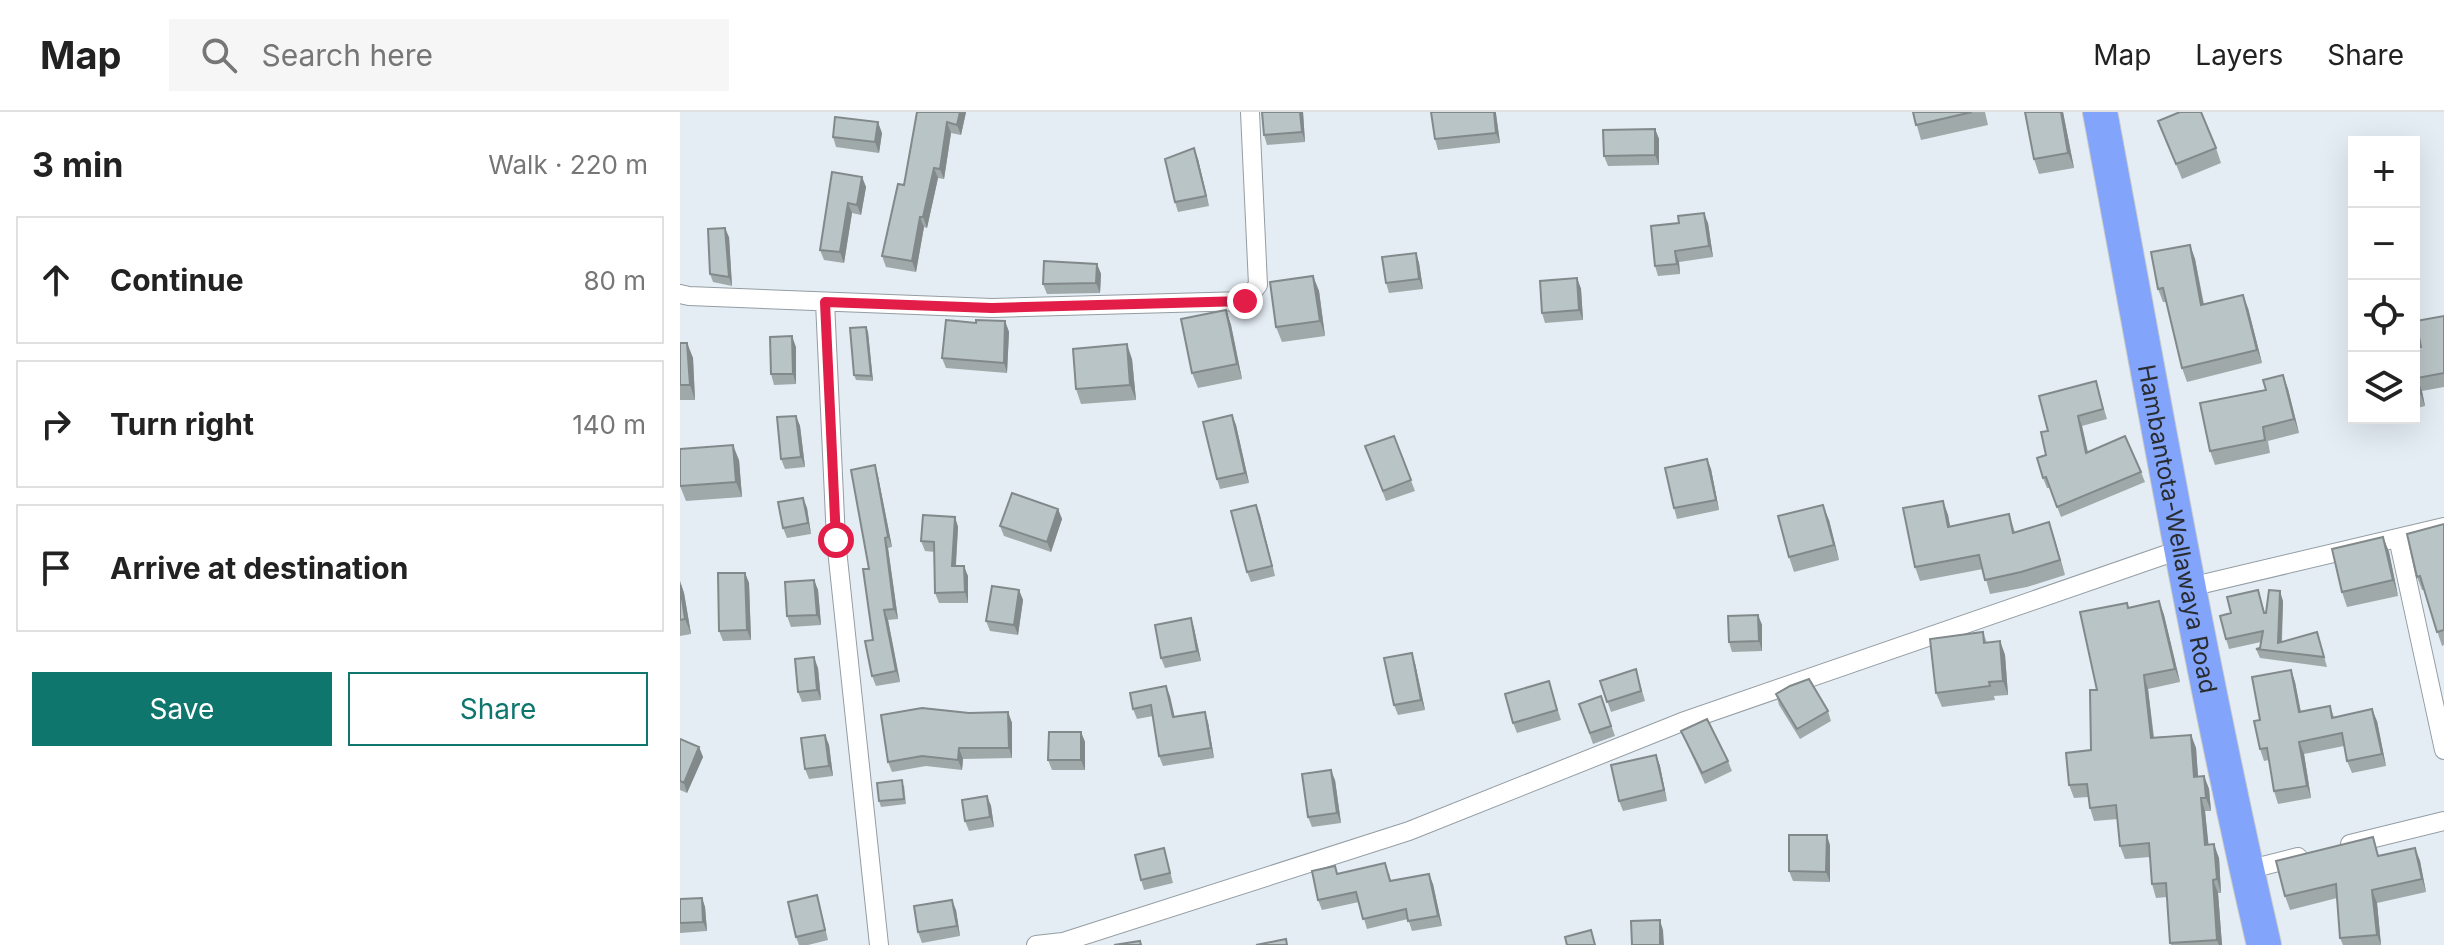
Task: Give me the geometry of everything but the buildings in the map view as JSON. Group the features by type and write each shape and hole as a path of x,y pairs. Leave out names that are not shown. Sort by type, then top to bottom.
{"highway":[{"name":"Hambantota-Wellawaya Road","path":"2100,112 2182,549 2264,945"}],"street":[{"path":"680,294 992,308 1245,301 1258,285 1250,112"},
{"path":"825,302 836,540 879,945"},
{"path":"2190,587 2444,527"},
{"path":"2398,538 2444,750"},
{"path":"1036,945 1063,942 1409,831 1682,722 2182,549"},
{"path":"2247,870 2444,821"}],"route":[{"path":"836,540 825,302 992,308 1245,301"}]}
